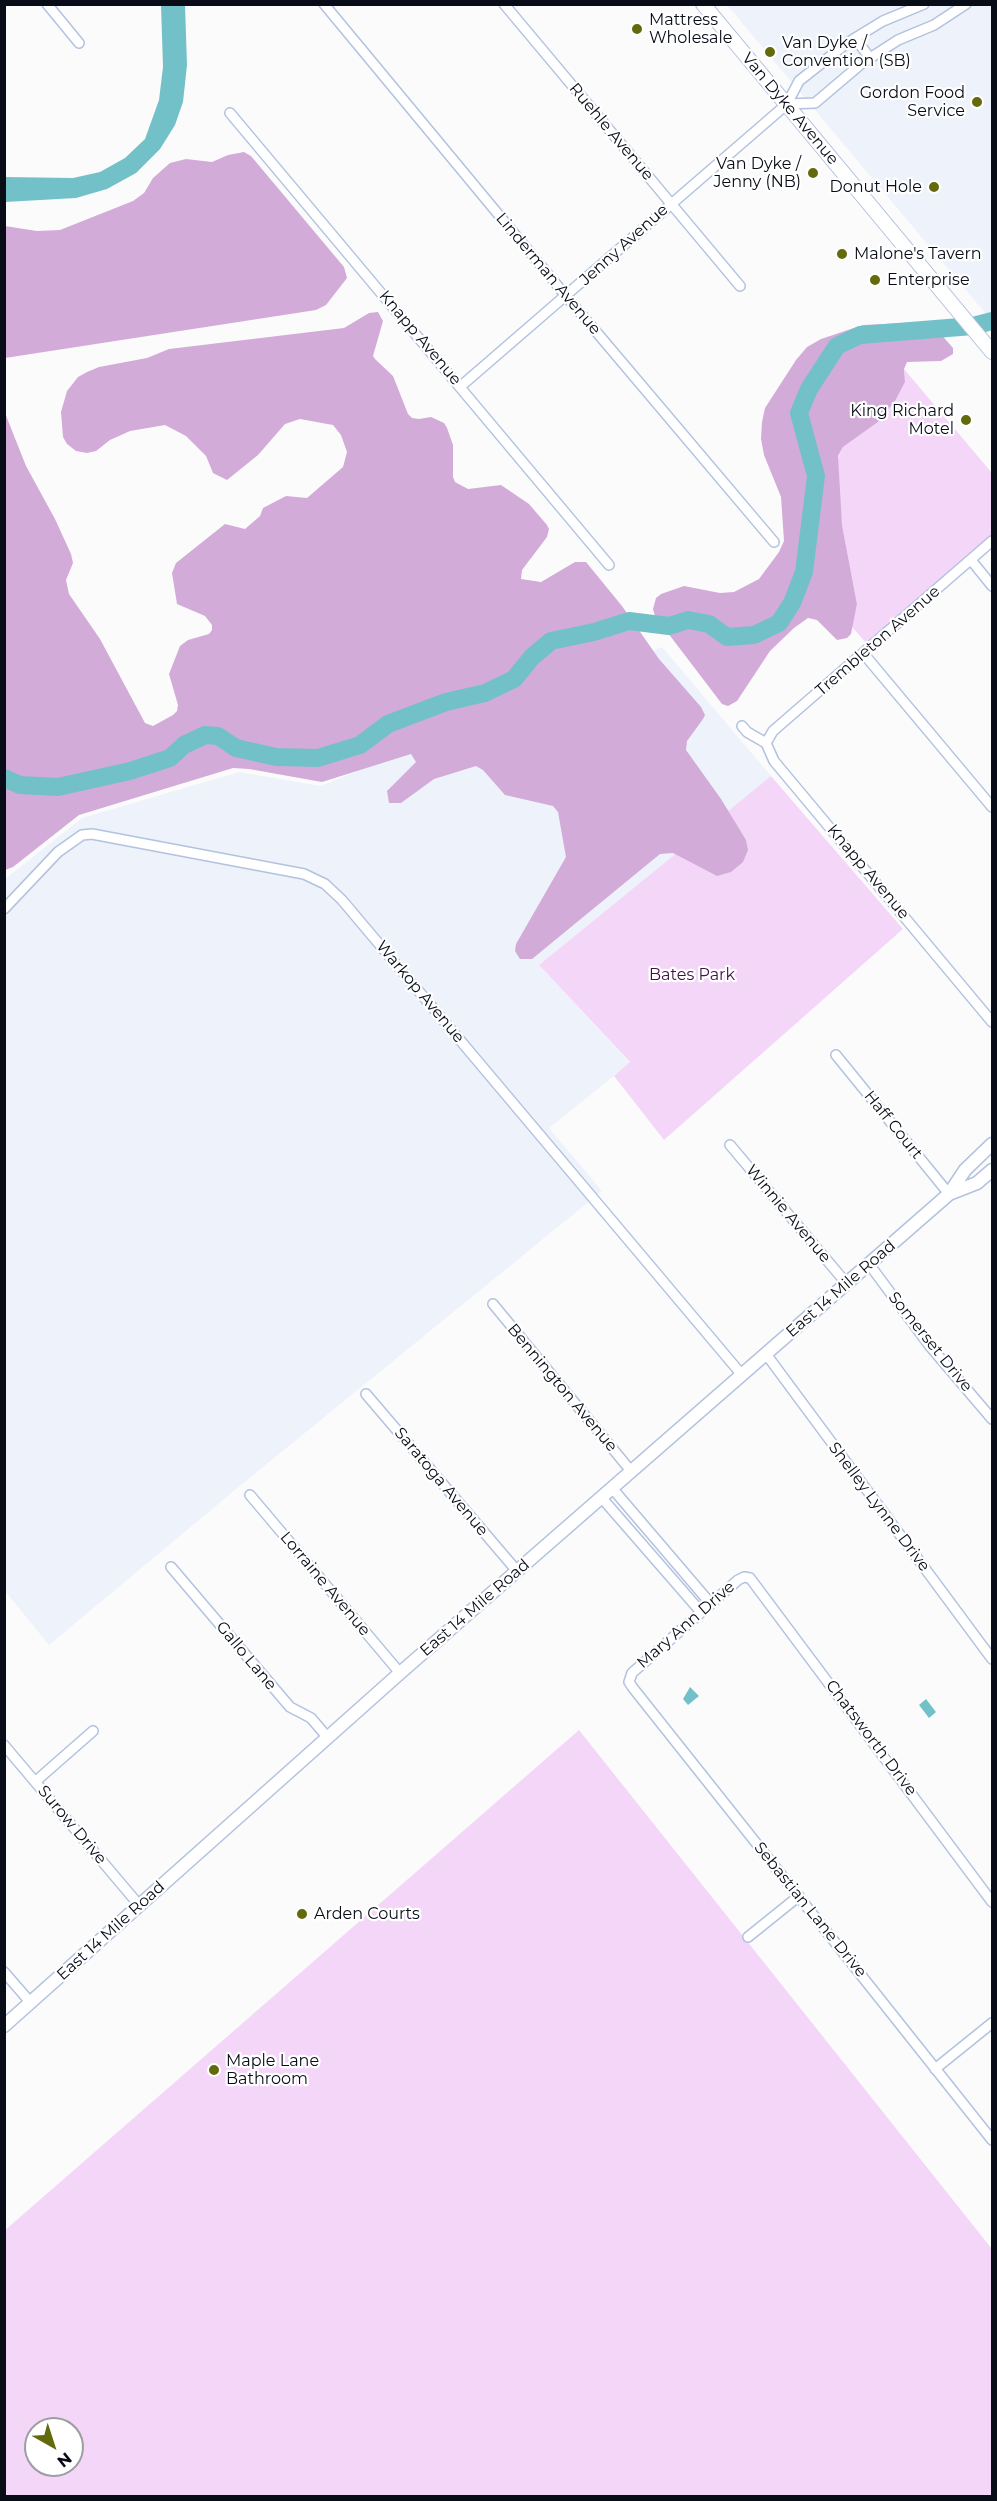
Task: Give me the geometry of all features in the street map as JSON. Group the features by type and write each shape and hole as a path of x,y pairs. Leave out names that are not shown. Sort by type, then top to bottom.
{"main road":[{"name":"Van Dyke Avenue","path":"703,4 990,349"},
{"name":"East 14 Mile Road","path":"4,2026 400,1673 949,1194 965,1170 993,1144"},
{"name":"East 14 Mile Road","path":"949,1194 977,1183 993,1170"}],"street":[{"path":"47,4 79,43"},
{"name":"Linderman Avenue","path":"324,4 774,542"},
{"name":"Ruehle Avenue","path":"504,4 740,286"},
{"name":"Jenny Avenue","path":"461,386 787,104 799,81 855,38 883,21 924,4"},
{"path":"787,104 814,103 870,58 898,40 934,25 959,6"},
{"path":"855,38 870,58"},
{"name":"Knapp Avenue","path":"230,113 609,565"},
{"name":"Trembleton Avenue","path":"766,743 773,731 993,541"},
{"path":"971,560 993,586"},
{"path":"863,653 993,807"},
{"name":"Knapp Avenue","path":"742,726 747,732 766,743 774,761 993,1022"},
{"name":"Warkop Avenue","path":"4,909 58,852 82,835 92,834 304,874 325,884 342,900 742,1375"},
{"name":"Haff Court","path":"836,1055 949,1194"},
{"name":"Winnie Avenue","path":"730,1145 847,1284"},
{"name":"Somerset Drive","path":"869,1264 929,1345 993,1419"},
{"name":"Bennington Avenue","path":"493,1304 631,1471"},
{"name":"Shelley Lynne Drive","path":"766,1354 993,1659"},
{"name":"Saratoga Avenue","path":"366,1394 517,1571"},
{"path":"612,1488 711,1604"},
{"name":"Lorraine Avenue","path":"250,1495 400,1673"},
{"path":"601,1497 701,1612"},
{"name":"Gallo Lane","path":"171,1567 290,1707 311,1718 328,1738"},
{"name":"Mary Ann Drive","path":"629,1678 634,1670 738,1580 747,1577"},
{"name":"Chatsworth Drive","path":"747,1577 762,1592 993,1902"},
{"name":"Sebastian Lane Drive","path":"629,1678 633,1688 993,2140"},
{"path":"36,1781 93,1731"},
{"name":"Surow Drive","path":"4,1744 139,1905"},
{"path":"748,1937 799,1896"},
{"path":"4,1972 30,2003"},
{"path":"935,2069 993,2023"}],"shaded area":[{"path":"727,5 992,5 992,312 986,314"},
{"path":"244,152 251,156 344,267 347,278 326,305 316,310 5,358 5,226 37,231 60,230 133,201 144,193 153,178 170,163 186,159 212,162 228,155"},
{"path":"378,312 383,321 373,356 393,376 408,414 412,418 431,417 444,423 453,445 455,482 468,489 501,485 529,504 547,525 549,529 547,537 522,570 521,579 541,582 575,562 586,562 622,606 659,659 701,707 705,715 687,741 686,750 721,799 746,840 748,850 743,862 731,872 717,876 673,853 660,854 532,959 520,959 515,951 516,944 566,857 558,812 553,806 505,795 483,770 476,766 434,779 401,803 389,803 387,791 416,762 411,754 322,782 233,768 79,815 13,867 5,870 5,413 26,466 71,554 73,563 66,580 69,594 100,639 145,723 153,726 177,711 178,705 169,674 180,646 188,640 209,634 212,630 212,625 205,616 177,604 172,573 176,563 225,524 245,529 260,516 263,508 286,496 307,498 343,467 347,452 341,435 333,425 300,419 285,424 258,455 227,480 213,473 206,456 186,436 165,425 130,431 110,440 96,451 87,453 76,451 67,444 63,437 61,412 67,391 78,377 99,367 147,358 169,349 344,328 369,313"},
{"path":"926,322 932,324 953,348 953,354 941,361 907,362 904,369 905,382 895,401 878,422 843,447 838,456 842,525 857,604 851,634 847,638 837,640 817,620 808,618 770,651 737,701 728,706 722,704 655,616 653,609 656,598 684,586 720,593 734,592 759,579 779,552 784,541 781,497 764,455 761,439 762,422 765,408 807,347 821,339 863,325"},
{"path":"662,647 771,776 539,965 630,1063 549,1128 602,1191 236,1489 49,1645 5,1591 5,879 82,818 239,772 321,786"}],"green space":[{"path":"904,369 992,473 992,536 867,644 852,627 857,604 842,525 836,462 843,447 878,422 905,382"},
{"name":"Bates Park","path":"771,776 903,929 664,1140 614,1076 630,1062 539,965"},
{"path":"579,1730 992,2249 992,2496 5,2496 4,2231"}],"water":[{"path":"161,5 185,5 187,65 183,102 175,125 160,149 136,173 107,189 76,198 5,202 5,177 73,178 100,172 125,158 145,139 159,100 163,67"},
{"path":"690,1687 699,1696 688,1705 683,1699"},
{"path":"926,1699 936,1712 929,1718 919,1705"}],"waterway":[{"path":"4,778 20,785 58,787 130,771 170,758 184,745 205,735 218,736 236,748 276,757 318,758 360,745 388,724 446,702 485,693 514,679 532,657 551,641 594,632 629,621 669,626 688,620 709,624 727,637 754,635 779,623 792,603 804,572 816,476 799,413 809,389 837,346 860,335 973,326 992,321"}],"place":[{"name":"Mattress Wholesale","path":"637,29"},
{"name":"Van Dyke / Convention (SB)","path":"770,52"},
{"name":"Gordon Food Service","path":"977,102"},
{"name":"Van Dyke / Jenny (NB)","path":"813,173"},
{"name":"Donut Hole","path":"934,187"},
{"name":"Malone's Tavern","path":"842,254"},
{"name":"Enterprise","path":"875,280"},
{"name":"King Richard Motel","path":"966,420"},
{"name":"Arden Courts","path":"302,1914"},
{"name":"Maple Lane Bathroom","path":"214,2070"}]}
